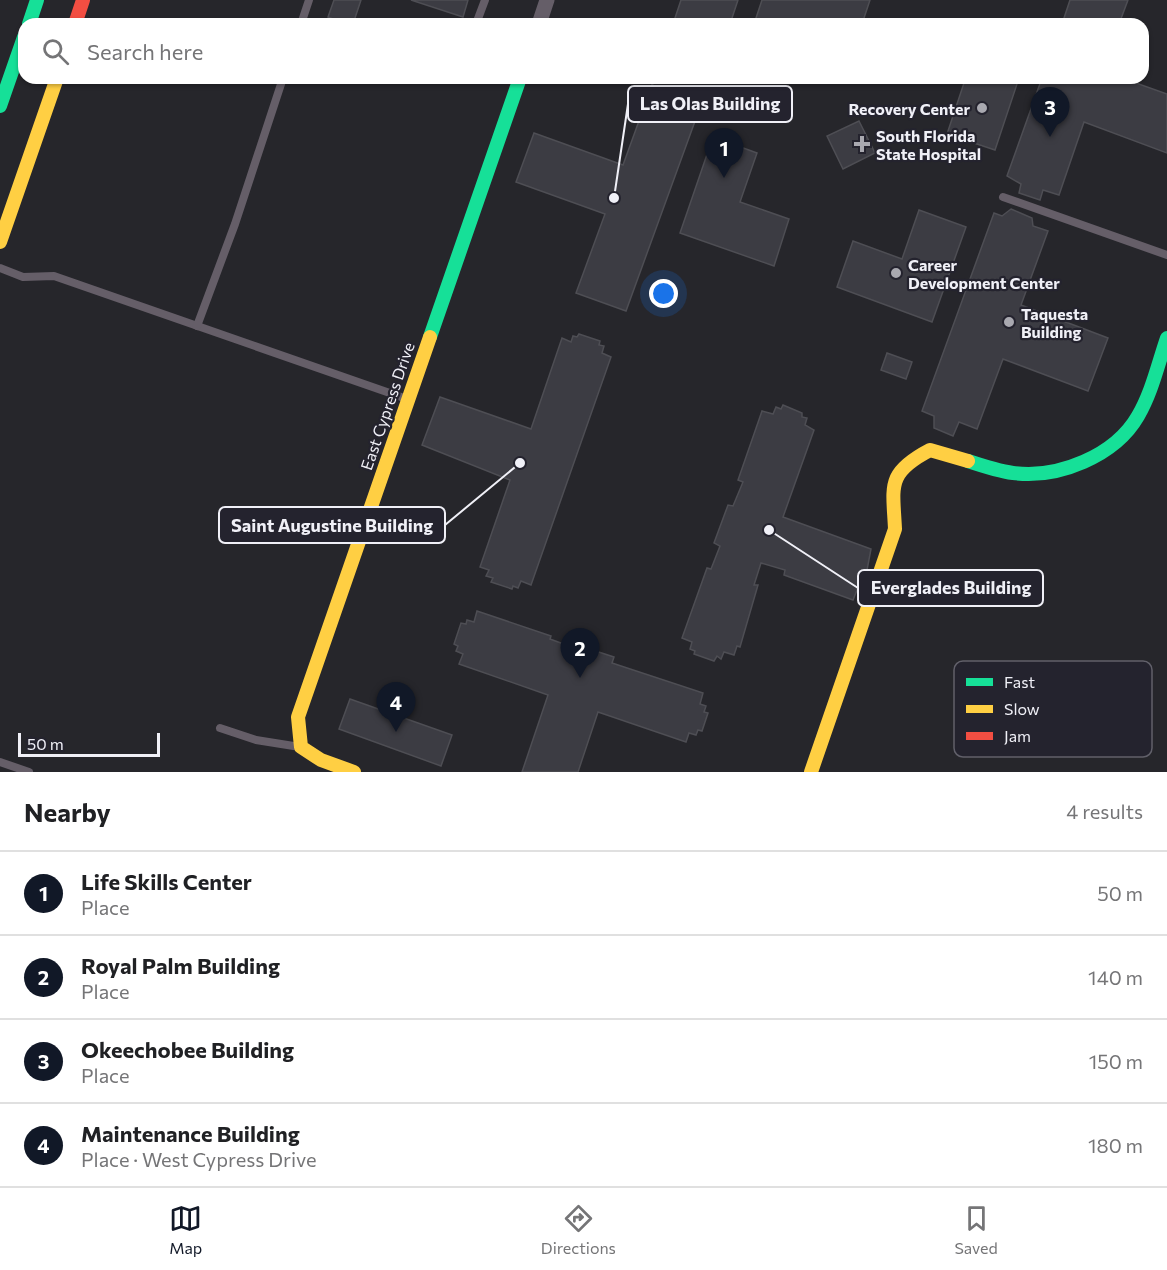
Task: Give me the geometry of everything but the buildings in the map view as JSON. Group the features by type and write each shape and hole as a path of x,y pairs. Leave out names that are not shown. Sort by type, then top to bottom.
{"street":[{"path":"31,18 37,0"},
{"path":"77,18 84,0"},
{"path":"541,18 547,0"},
{"path":"0,106 18,54"},
{"path":"0,242 55,84"},
{"name":"East Cypress Drive","path":"301,747 298,717 518,84"},
{"path":"811,772 896,529 891,502 892,488 898,475 912,459 930,450 1017,473 1041,473 1080,463 1118,440 1138,418 1167,339"},
{"path":"301,747 321,760 354,772"}],"lane":[{"path":"303,18 309,0"},
{"path":"478,18 484,0"},
{"path":"197,326 235,224 281,84"},
{"path":"1003,197 1167,255"},
{"path":"0,268 23,277 54,276 408,400"},
{"path":"220,728 256,740 301,747"},
{"path":"0,762 29,772"}],"traffic: fast":[{"path":"31,18 37,0"},
{"path":"0,106 18,54"},
{"path":"430,337 518,84"},
{"path":"968,461 1002,471 1030,474 1066,468 1100,453 1115,443 1138,416 1151,388 1167,338"}],"traffic: slow":[{"path":"0,242 55,84"},
{"path":"354,772 321,760 301,747 298,717 430,337"},
{"path":"811,772 895,529 893,502 895,482 899,474 916,458 930,450 968,461"}],"traffic: jam":[{"path":"77,18 83,0"}],"place":[{"name":"Recovery Center","path":"982,108"},
{"name":"Okeechobee Building","path":"1050,137"},
{"name":"South Florida State Hospital","path":"862,144"},
{"name":"Life Skills Center","path":"724,178"},
{"name":"Las Olas Building","path":"614,198"},
{"name":"Career Development Center","path":"896,273"},
{"name":"Taquesta Building","path":"1009,322"},
{"name":"Saint Augustine Building","path":"520,463"},
{"name":"Everglades Building","path":"769,530"},
{"name":"Royal Palm Building","path":"580,678"},
{"name":"Maintenance Building","path":"396,732"}]}
